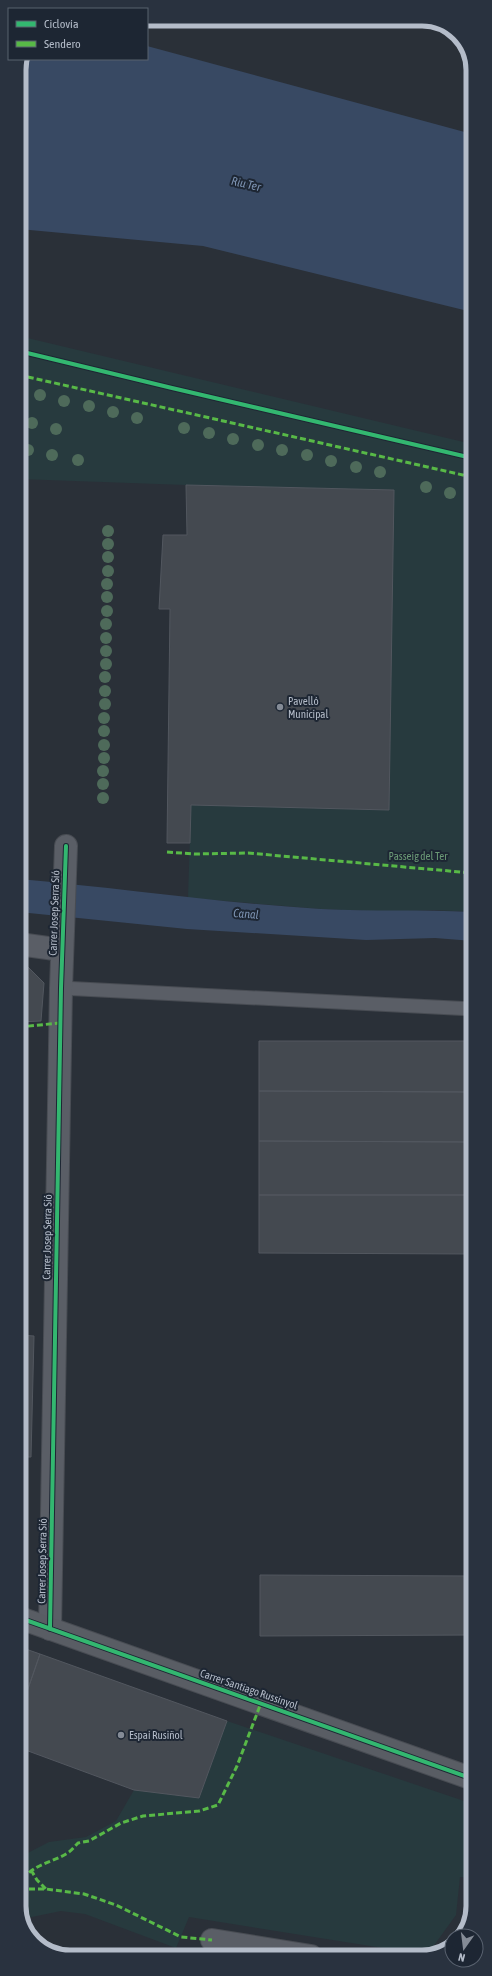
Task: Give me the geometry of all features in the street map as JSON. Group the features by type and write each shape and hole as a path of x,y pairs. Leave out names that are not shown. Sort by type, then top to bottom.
{"street":[{"name":"Carrer Josep Serra Sió","path":"50,1629 61,988 66,846"},
{"path":"26,945 62,950"},
{"name":"Carrer Santiago Russinyol","path":"26,1620 466,1777"},
{"path":"212,1940 274,1950"}],"lane":[{"path":"61,988 466,1009"}],"green space":[{"name":"Passeig del Ter","path":"26,338 466,443 466,912 434,910 385,912 321,909 188,898 191,805 389,809 394,490 26,479"},
{"path":"227,1721 466,1802 466,1877 460,1877 456,1915 447,1928 444,1928 444,1932 431,1949 422,1950 396,1950 189,1917 176,1948 85,1914 61,1911 28,1918 26,1906 26,1854 49,1842 86,1837 116,1821 134,1790 199,1798"}],"water":[{"name":"Riu Ter","path":"148,46 466,132 466,311 203,246 26,230 27,60 148,60"},
{"name":"Canal","path":"26,880 208,899 321,909 466,912 466,940 435,938 366,940 187,929 26,913"}],"building":[{"name":"Pavelló Municipal","path":"186,485 394,490 389,810 191,805 190,843 167,843 170,609 159,609 163,535 187,535"},
{"path":"26,965 44,983 41,1021 26,1022"},
{"path":"259,1041 466,1041 466,1092 259,1091"},
{"path":"259,1091 466,1092 466,1142 259,1141"},
{"path":"259,1141 466,1142 466,1195 259,1195"},
{"path":"259,1195 466,1195 466,1254 259,1253"},
{"path":"26,1335 34,1336 31,1457 26,1457"},
{"path":"260,1575 466,1576 466,1635 260,1636"},
{"path":"26,1649 40,1654 26,1695"},
{"name":"Espai Rusiñol","path":"40,1654 227,1721 199,1798 134,1790 26,1750 26,1695"}],"marked path":[{"path":"26,377 466,476"},
{"path":"167,852 194,854 248,853 466,872"},
{"path":"26,1026 60,1023"},
{"path":"26,1876 34,1869 70,1851 78,1843 89,1841 121,1823 143,1816 199,1811 218,1805 237,1766 261,1703"},
{"path":"31,1870 37,1880 46,1889"},
{"path":"26,1889 46,1889 84,1894 116,1905 181,1937 212,1940"}],"cycle path":[{"path":"26,353 466,457"},
{"path":"50,1629 61,988 66,846"},
{"path":"26,1620 466,1777"}],"place":[{"name":"Pavelló Municipal","path":"280,707"},
{"name":"Espai Rusiñol","path":"121,1735"}]}
